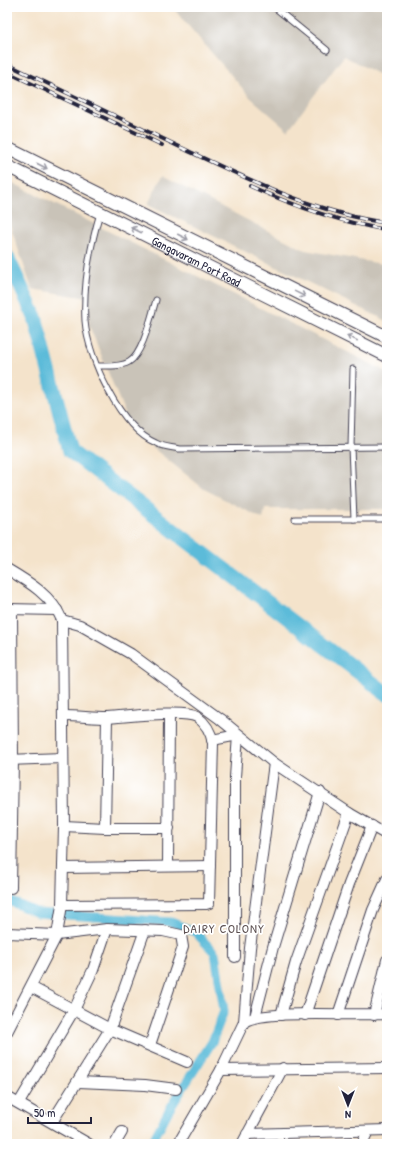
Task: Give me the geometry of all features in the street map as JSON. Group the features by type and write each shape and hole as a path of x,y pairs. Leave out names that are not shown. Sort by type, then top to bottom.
{"street":[{"name":"Gangavaram Port Road","path":"7,148 387,337"},
{"name":"Gangavaram Port Road","path":"7,166 387,356"},
{"path":"7,569 41,592 57,610 62,620 64,716 62,905 57,935 7,1032"},
{"path":"10,888 9,609 57,610"},
{"path":"62,620 80,625 130,654 220,719 274,763 320,792 349,813 387,835"},
{"path":"62,905 206,904 210,900 212,740 211,734 206,726 196,717 183,714 107,718 64,716"},
{"path":"168,865 170,715"},
{"path":"105,828 107,718"},
{"path":"212,740 238,735"},
{"path":"235,957 235,777 238,735"},
{"path":"10,760 63,758"},
{"path":"178,1144 220,1070 244,1022 250,948 274,763"},
{"path":"255,1017 273,947 320,792"},
{"path":"281,1015 296,962 349,813"},
{"path":"64,826 105,828 169,828"},
{"path":"306,1015 349,884 372,826"},
{"path":"63,868 168,865 210,866"},
{"path":"338,1015 365,931 387,879"},
{"path":"19,1103 74,1010 93,970 107,929"},
{"path":"7,933 57,935 107,929 176,932 181,935 183,947 150,1045"},
{"path":"52,1122 79,1082 110,1029 145,930"},
{"path":"374,1015 387,960"},
{"path":"31,987 110,1029 187,1062"},
{"path":"244,1022 255,1017 281,1015 387,1014"},
{"path":"220,1070 283,1068 387,1068"},
{"path":"242,1144 283,1068"},
{"path":"79,1082 145,1085 176,1089"},
{"path":"7,1097 89,1144"},
{"path":"247,1134 387,1130"},
{"path":"362,1144 368,1131"},
{"path":"115,1144 122,1132"}],"lane":[{"path":"274,7 327,50"},
{"path":"100,213 89,263 85,321 91,347 116,406 139,432 154,443 179,449 387,447"},
{"path":"98,366 115,366 129,362 136,355 156,300"},
{"path":"353,369 351,447 354,519"},
{"path":"295,519 387,519"}],"shaded area":[{"path":"172,7 387,7 387,79 344,56 288,130 251,98"},
{"path":"162,176 305,250 387,265 387,321 148,204"},
{"path":"7,180 387,372 387,509 265,509 263,519 204,489 132,431 89,325 88,298 32,289 7,216"}],"waterway":[{"path":"7,257 35,317 70,451 387,694"},
{"path":"7,900 38,913 171,922 195,932 215,953 224,1011 212,1042 169,1110 151,1144"}],"railway":[{"path":"7,64 257,183 308,203 360,218 387,223"},
{"path":"7,72 162,145"},
{"path":"250,186 283,200 334,218 387,230"}],"district":[{"name":"DAIRY COLONY","path":"224,928"}]}
